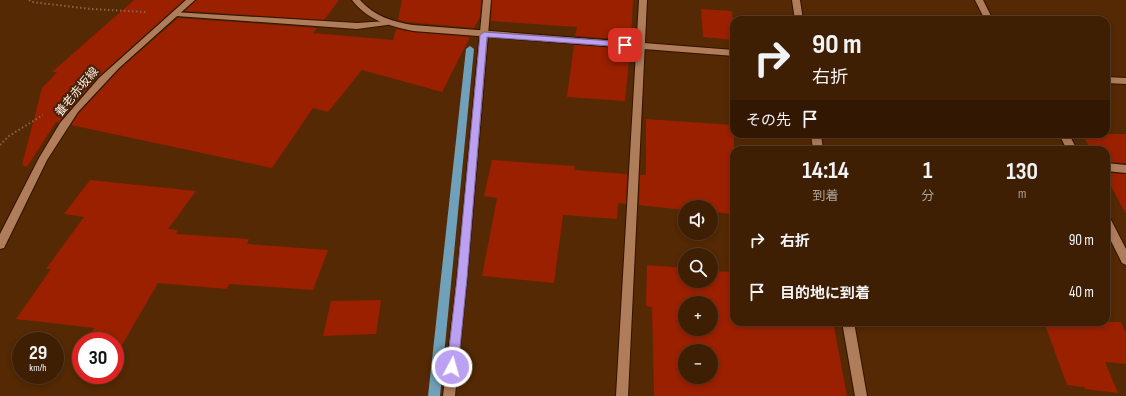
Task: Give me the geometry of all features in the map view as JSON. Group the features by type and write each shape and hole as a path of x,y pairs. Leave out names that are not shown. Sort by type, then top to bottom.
{"street":[{"name":"養老赤坂線","path":"0,245 47,152 74,110 104,78 152,33 191,0"},
{"path":"356,0 362,8 387,23"},
{"path":"449,396 462,278 487,0"},
{"path":"622,396 643,0"},
{"path":"796,0 798,16"},
{"path":"979,0 987,16"},
{"path":"176,14 357,26 387,23 413,28 484,35 730,52"},
{"path":"1110,80 1126,81"},
{"path":"1110,167 1126,169"},
{"path":"1110,229 1126,260"},
{"path":"849,326 860,396"}],"path":[{"path":"29,0 32,2 91,9 176,14"},
{"path":"0,145 9,136 38,117 58,110 74,110"}],"building":[{"path":"134,0 184,0 98,77 59,122 56,122 27,167 22,165 42,88 57,72 52,72"},
{"path":"196,0 339,0 324,20 185,11"},
{"path":"402,0 481,0 480,17 474,28 406,22 398,20"},
{"path":"492,0 633,0 631,40 575,36 577,27 491,21"},
{"path":"701,9 732,11 732,16 730,16 730,40 703,37"},
{"path":"178,18 317,28 313,33 393,40 396,29 470,37 442,92 362,70 328,112 313,108 272,168 71,125 79,113 120,69"},
{"path":"574,45 630,49 625,101 567,97"},
{"path":"646,119 730,125 730,138 734,138 734,146 730,146 730,214 718,213 718,200 678,200 678,209 639,205 640,175 646,175"},
{"path":"1110,134 1126,134 1126,163 1110,162 1110,146 1089,146 1084,138 1110,138"},
{"path":"492,160 575,166 574,170 627,174 626,204 618,203 617,219 563,215 554,283 482,276 497,198 484,196"},
{"path":"1110,173 1126,174 1126,214 1110,184"},
{"path":"90,180 196,191 168,229 178,230 176,234 249,239 247,244 328,250 313,290 229,284 227,289 158,283 124,342 124,332 92,332 94,328 16,319 51,269 46,269 84,217 64,214"},
{"path":"647,265 678,267 678,288 718,288 718,271 730,272 730,326 834,326 847,396 654,396 652,307 646,306"},
{"path":"381,300 376,334 323,336 331,301"},
{"path":"1110,322 1121,322 1126,333 1126,364 1105,362 1118,393 1067,385 1045,326 1110,326"}],"waterway":[{"path":"434,396 470,49"}],"route":[{"path":"452,367 462,278 484,35 625,45"}]}
